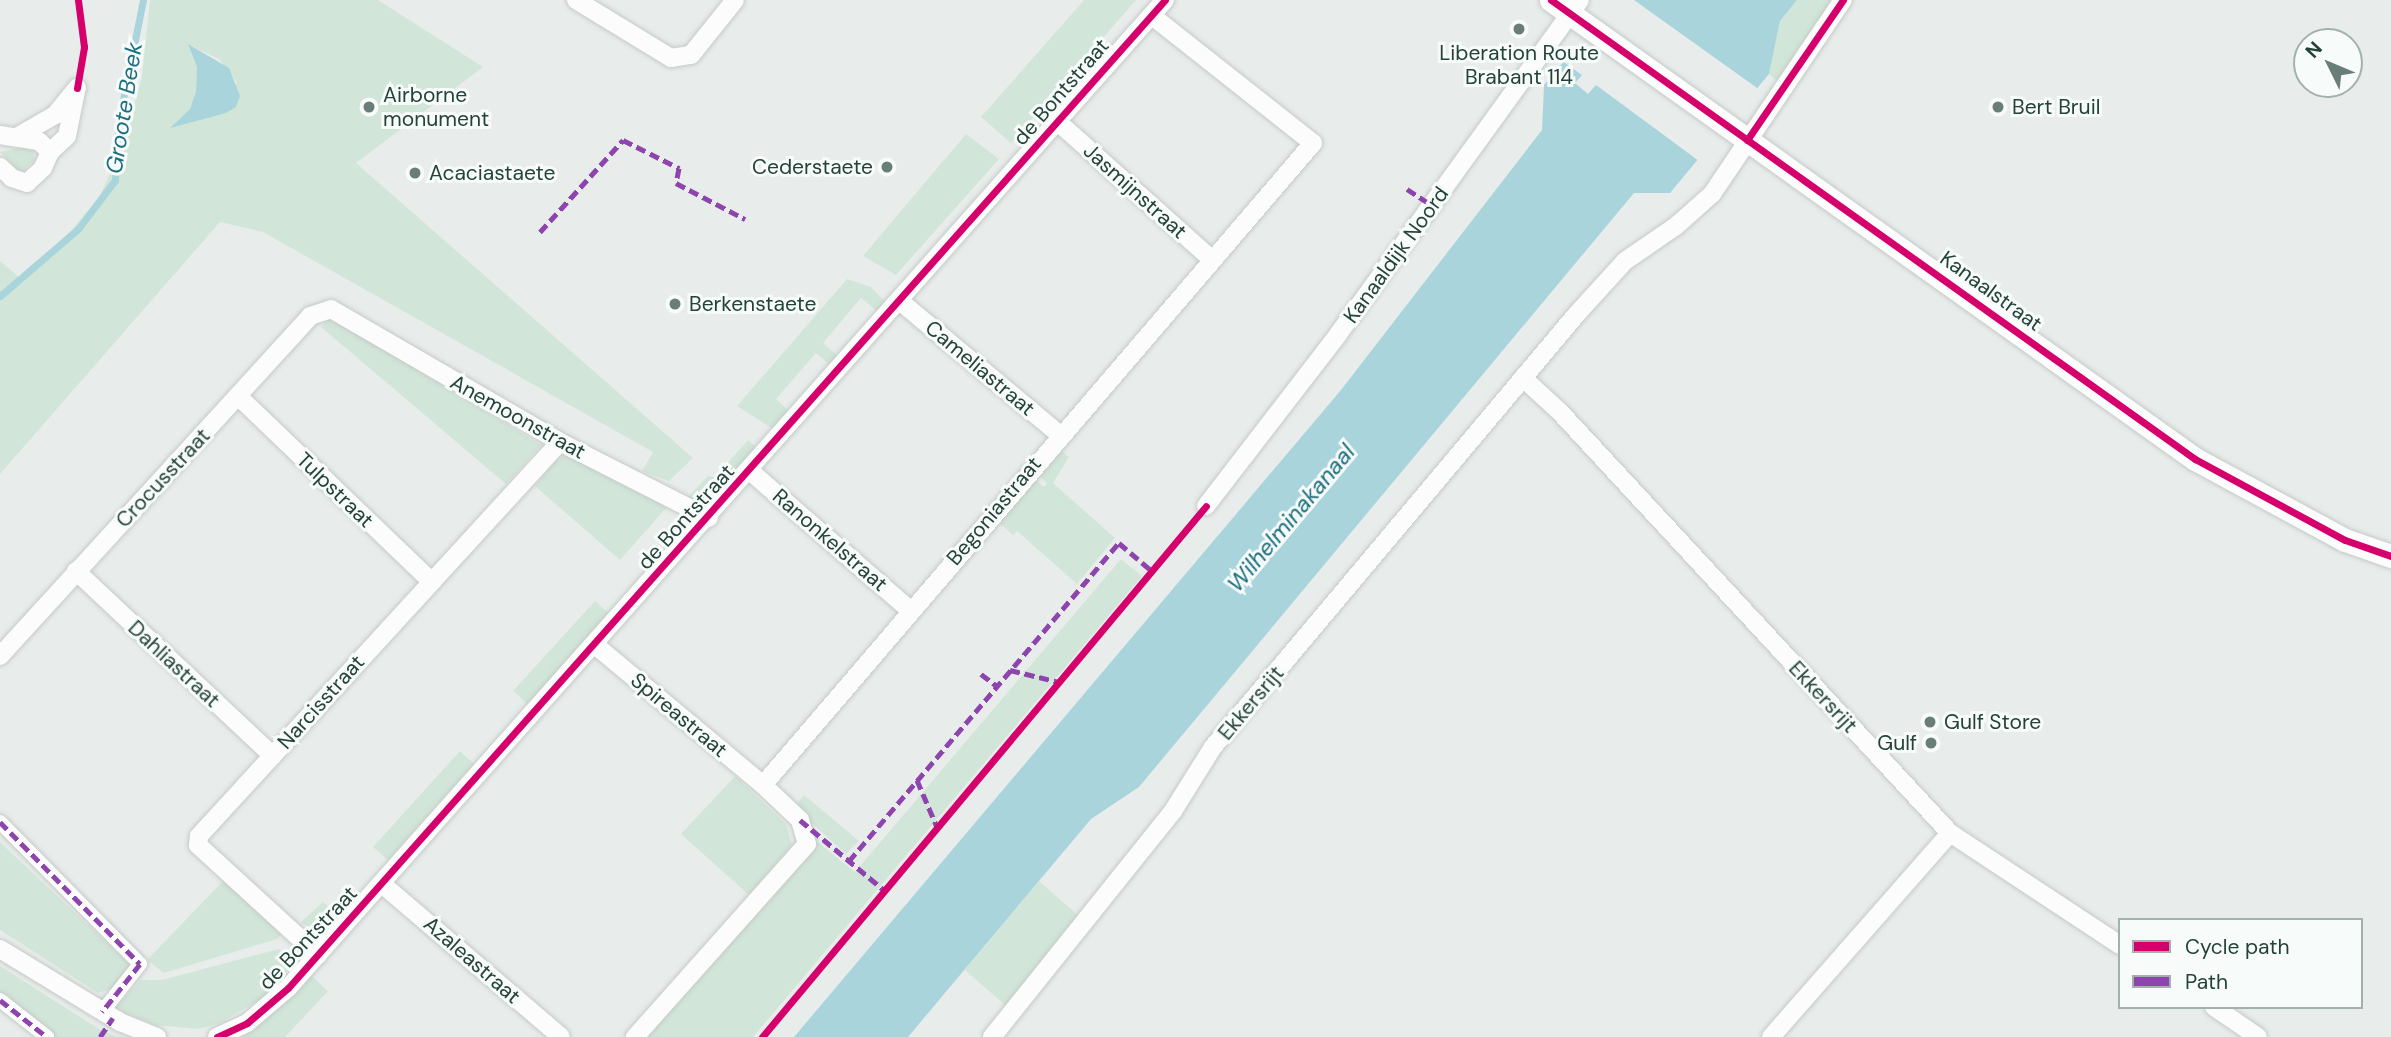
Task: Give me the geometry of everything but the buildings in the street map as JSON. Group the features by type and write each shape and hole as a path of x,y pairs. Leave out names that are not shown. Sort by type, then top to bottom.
{"street":[{"path":"576,0 671,58 691,55 735,0"},
{"name":"de Bontstraat","path":"217,1037 260,1012 318,955 901,302 1165,0"},
{"name":"Kanaalstraat","path":"1550,0 1579,13 1738,133 2195,459 2345,540 2391,556"},
{"name":"Ekkersrijt","path":"992,1037 1172,811 1213,747 1523,378 1625,261 1676,226 1712,194 1738,133 1843,0"},
{"name":"Kanaaldijk Noord","path":"1206,506 1339,334 1579,13"},
{"name":"Begoniastraat","path":"763,785 909,609 1313,143 1151,15"},
{"path":"0,167 12,178 27,183 43,168 50,152 67,136 77,88 55,115 20,135"},
{"name":"Jasmijnstraat","path":"1058,122 1211,259"},
{"path":"0,135 20,135 39,141 50,152"},
{"name":"Cameliastraat","path":"901,302 1059,434"},
{"name":"Crocusstraat","path":"0,656 239,397 310,316 331,309"},
{"name":"Anemoonstraat","path":"331,309 560,442 709,518"},
{"name":"Ekkersrijt","path":"1523,378 1560,412 1950,833 2118,944"},
{"name":"Tulpstraat","path":"239,397 432,582"},
{"name":"Narcisstraat","path":"318,955 198,845 199,836 560,442"},
{"name":"Ranonkelstraat","path":"750,471 909,609"},
{"name":"Dahliastraat","path":"76,572 273,756"},
{"name":"Spireastraat","path":"595,645 763,785"},
{"path":"635,1037 807,844 800,820 763,785"},
{"path":"0,822 140,964 102,1012"},
{"path":"1771,1037 1950,833"},
{"name":"Azaleastraat","path":"382,884 561,1037"},
{"path":"0,949 102,1012 157,1037"},
{"path":"0,1000 47,1037"},
{"path":"2217,1009 2259,1037"}],"green space":[{"path":"150,0 378,0 483,67 356,163 693,458 669,481 642,471 653,452 263,232 220,222 0,474 0,261 20,278 47,259 100,196 125,139 142,77","holes":["189,45 219,59 237,83 172,126 190,109 196,91 197,67"]},
{"path":"1084,0 1136,0 1011,143 981,117"},
{"path":"1797,0 1832,0 1780,83 1769,74 1780,21"},
{"path":"966,134 999,159 896,275 863,256"},
{"path":"23,147 33,151 35,159 21,173 0,152"},
{"path":"847,279 871,287 885,302 877,311 861,298 823,343 838,356 830,365 816,353 776,399 789,411 773,429 737,406"},
{"path":"331,317 541,445 506,484 321,327"},
{"path":"748,440 758,449 717,498 705,502 688,497 708,476 715,477"},
{"path":"1059,449 1069,457 1053,483 1115,538 1077,584 1017,531 1013,535 997,521 1034,478 1044,487 1047,484 1038,474"},
{"path":"568,454 667,507 620,560 535,486 554,462"},
{"path":"1121,559 1142,576 753,1037 646,1037 805,832 855,872"},
{"path":"595,601 611,615 529,705 513,691"},
{"path":"460,751 474,764 388,860 373,847"},
{"path":"735,776 786,824 792,845 749,895 681,834"},
{"path":"804,795 859,841 846,854 794,807"},
{"path":"0,842 129,964 127,974 113,988 98,993 0,930"},
{"path":"226,878 286,929 277,939 164,973 147,960"},
{"path":"1039,881 1080,917 1005,1005 965,970"},
{"path":"323,902 338,916 327,927 309,928 301,922"},
{"path":"279,949 294,963 262,998 220,1023 198,1029 155,1025 115,1008 141,980 162,980"},
{"path":"0,966 99,1029 117,1037 54,1037 0,994"},
{"path":"311,975 328,991 285,1037 244,1037"}],"water":[{"name":"Wilhelminakanaal","path":"1616,0 1797,0 1780,21 1769,74 1670,193 1634,193 1139,787 1091,819 908,1037 794,1037 1341,390 1542,130 1544,85"},
{"path":"188,44 229,68 240,96 236,107 226,113 170,128 190,109 196,91 197,67"}],"pier":[{"path":"1612,0 1634,0 1760,90 1699,161 1596,85 1588,94 1575,83 1582,75 1561,60"}],"waterway":[{"name":"Groote Beek","path":"0,296 78,229 115,180 119,120 143,0"}],"marked path":[{"path":"540,232 623,140 679,168 676,183 745,219"},
{"path":"1407,189 1432,205"},
{"path":"849,861 1119,543 1152,571"},
{"path":"1010,670 1059,682"},
{"path":"981,674 997,686"},
{"path":"917,780 937,827"},
{"path":"800,820 884,890"},
{"path":"0,822 140,964 102,1012"},
{"path":"0,1000 47,1037"},
{"path":"100,1037 113,1018"}],"cycle path":[{"path":"77,88 84,47 78,0"},
{"path":"217,1037 247,1023 288,988 1165,0"},
{"path":"1551,0 2195,459 2345,540 2391,556"},
{"path":"1747,140 1843,0"},
{"path":"762,1037 1206,506"}],"place":[{"name":"Liberation Route Brabant 114","path":"1519,29"},
{"name":"Airborne monument","path":"369,107"},
{"name":"Bert Bruil","path":"1998,107"},
{"name":"Cederstaete","path":"887,167"},
{"name":"Acaciastaete","path":"415,173"},
{"name":"Berkenstaete","path":"675,304"},
{"name":"Gulf Store","path":"1930,722"},
{"name":"Gulf","path":"1931,743"}]}
